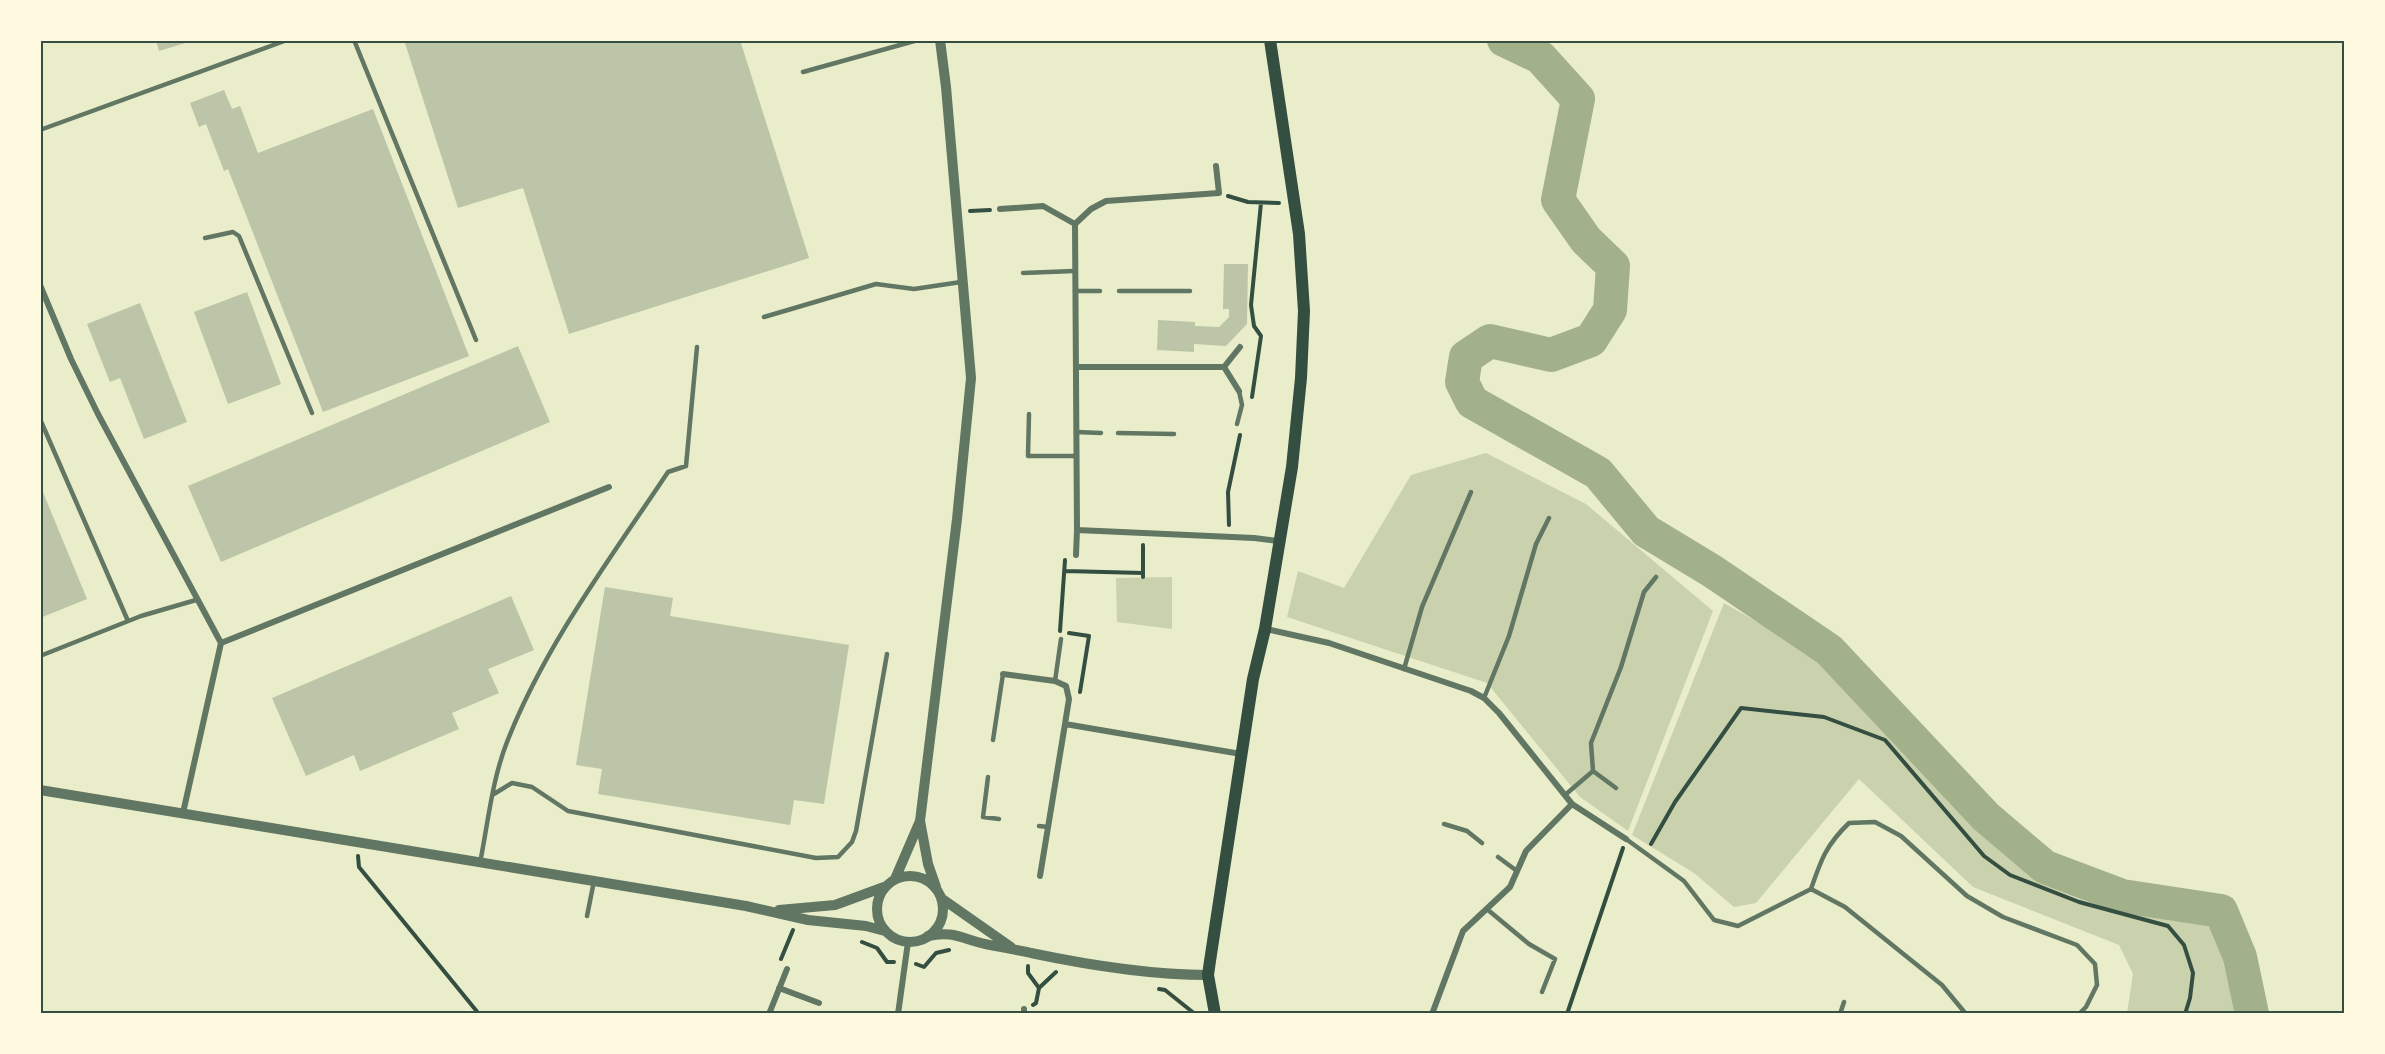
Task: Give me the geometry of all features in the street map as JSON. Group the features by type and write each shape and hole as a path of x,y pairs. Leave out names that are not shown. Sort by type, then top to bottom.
{"main road":[{"path":"1215,1014 1208,975 1253,679 1265,628 1280,542 1294,448 1303,340 1303,284 1295,202 1270,40"}],"street":[{"path":"895,879 920,821 969,412 971,361 940,40"},
{"path":"1076,555 1075,224 1091,209 1106,201 1219,193 1216,166"},
{"path":"1000,209 1043,206 1075,224"},
{"path":"40,285 76,368 196,600 221,643 183,813"},
{"path":"1224,368 1240,347"},
{"path":"1076,367 1224,368"},
{"path":"1224,368 1239,391"},
{"path":"221,643 609,487"},
{"path":"1077,530 1229,536 1280,542"},
{"path":"1265,628 1329,643 1471,691 1484,698 1499,713 1572,804 1626,839"},
{"path":"1003,674 1055,681 1066,686 1069,699 1040,876"},
{"path":"1065,724 1242,754"},
{"path":"40,790 770,910 808,920 857,924 885,931 899,940 908,942 944,933 1029,952 1147,972 1208,975"},
{"path":"1432,1014 1463,931 1510,887 1526,851 1572,804"},
{"path":"920,821 928,864 943,906 940,923 928,936"},
{"path":"770,910 835,905 884,888 902,876 918,876 925,879 939,893 1011,947"},
{"path":"884,888 876,905 880,923 885,931"},
{"path":"898,1014 908,942"},
{"path":"769,1014 787,969"},
{"path":"779,988 819,1003"}],"lane":[{"path":"40,130 287,40"},
{"path":"354,40 476,340"},
{"path":"803,72 918,40"},
{"path":"205,238 233,232 239,236 312,413"},
{"path":"1023,273 1074,271"},
{"path":"764,317 876,284 914,289 964,281"},
{"path":"1075,291 1100,291"},
{"path":"1119,291 1190,291"},
{"path":"480,862 507,742 552,647 668,472 686,466 697,347"},
{"path":"1237,424 1242,405 1239,391"},
{"path":"1029,414 1028,456 1076,456"},
{"path":"40,419 128,621"},
{"path":"1076,432 1101,433"},
{"path":"1118,433 1173,434"},
{"path":"1404,669 1422,607 1471,492"},
{"path":"1484,698 1509,636 1536,544 1549,518"},
{"path":"1616,788 1593,771 1591,743 1621,667 1644,592 1656,577"},
{"path":"40,656 128,621 196,600"},
{"path":"1055,681 1061,639"},
{"path":"494,794 512,783 532,787 568,811 816,858 838,856 852,842 856,831 886,654"},
{"path":"993,740 1003,674"},
{"path":"1565,795 1593,771"},
{"path":"988,777 983,817 999,819"},
{"path":"1626,839 1684,881 1714,920 1738,926 1811,889 1832,839 1849,823 1875,822 1901,836 1967,896 2003,917 2077,945 2096,964 2097,985 2086,1007 2079,1014"},
{"path":"1444,824 1467,831 1482,843"},
{"path":"1039,826 1048,827"},
{"path":"1498,856 1517,871"},
{"path":"587,916 594,881"},
{"path":"1811,889 1845,907 1942,985 1966,1014"},
{"path":"1488,910 1529,944 1555,959 1542,992"},
{"path":"1840,1014 1844,1002"}],"path":[{"path":"1219,193 1261,203 1295,202"},
{"path":"1251,407 1261,336 1254,326 1251,306 1261,203"},
{"path":"957,213 1000,209"},
{"path":"1229,536 1228,492 1238,439 1243,430"},
{"path":"1065,571 1143,575 1143,533"},
{"path":"1069,699 1081,692 1089,636 1060,631 1065,556 1076,555"},
{"path":"1646,852 1675,802 1741,708 1824,717 1885,740 1984,856 2010,875 2079,902 2168,926 2184,945 2193,973 2190,998 2185,1014"},
{"path":"1567,1014 1626,839"},
{"path":"356,842 359,867 479,1014"},
{"path":"787,969 780,962 794,928 804,930"},
{"path":"852,939 877,948 887,962 906,961 924,967 936,952 957,949"},
{"path":"1018,964 1037,968"},
{"path":"1028,966 1028,973 1039,988"},
{"path":"1047,970 1067,973"},
{"path":"1024,1011 1036,1003 1039,988 1055,975 1056,971"},
{"path":"1155,988 1166,990 1195,1014"}],"green space":[{"path":"1486,453 1586,504 1713,611 1628,831 1580,797 1487,683 1287,617 1298,571 1344,588 1411,475"},
{"path":"1172,577 1172,629 1117,622 1116,578"},
{"path":"1724,603 1815,655 1887,734 2030,870 2115,903 2197,918 2217,932 2239,1013 2127,1013 2133,974 2119,945 1973,887 1859,779 1756,903 1734,907 1694,873 1632,835"}],"building":[{"path":"156,40 191,40 192,41 159,51"},
{"path":"404,40 740,40 809,258 569,334 523,188 458,208"},
{"path":"224,90 232,109 240,106 258,153 373,109 469,356 323,412 228,169 224,171 206,124 199,127 190,103"},
{"path":"1224,264 1248,264 1247,324 1226,346 1194,344 1194,352 1157,350 1158,320 1195,322 1195,326 1219,327 1229,317 1229,309 1223,309"},
{"path":"247,292 281,384 228,404 194,312"},
{"path":"140,303 187,422 144,439 120,378 110,382 87,324"},
{"path":"518,346 550,422 221,562 188,486"},
{"path":"40,485 87,599 40,618"},
{"path":"605,587 673,598 670,616 849,645 824,804 794,800 790,825 598,794 602,769 576,765"},
{"path":"511,596 534,650 488,669 499,693 452,713 459,729 360,771 354,755 306,776 272,698"}],"waterway":[{"path":"1504,40 1540,57 1578,99 1558,200 1586,240 1613,266 1610,310 1591,340 1551,355 1490,341 1466,357 1462,382 1472,402 1598,473 1646,531 1712,571 1829,650 1986,817 2045,867 2122,896 2221,911 2240,957 2252,1014"}]}
